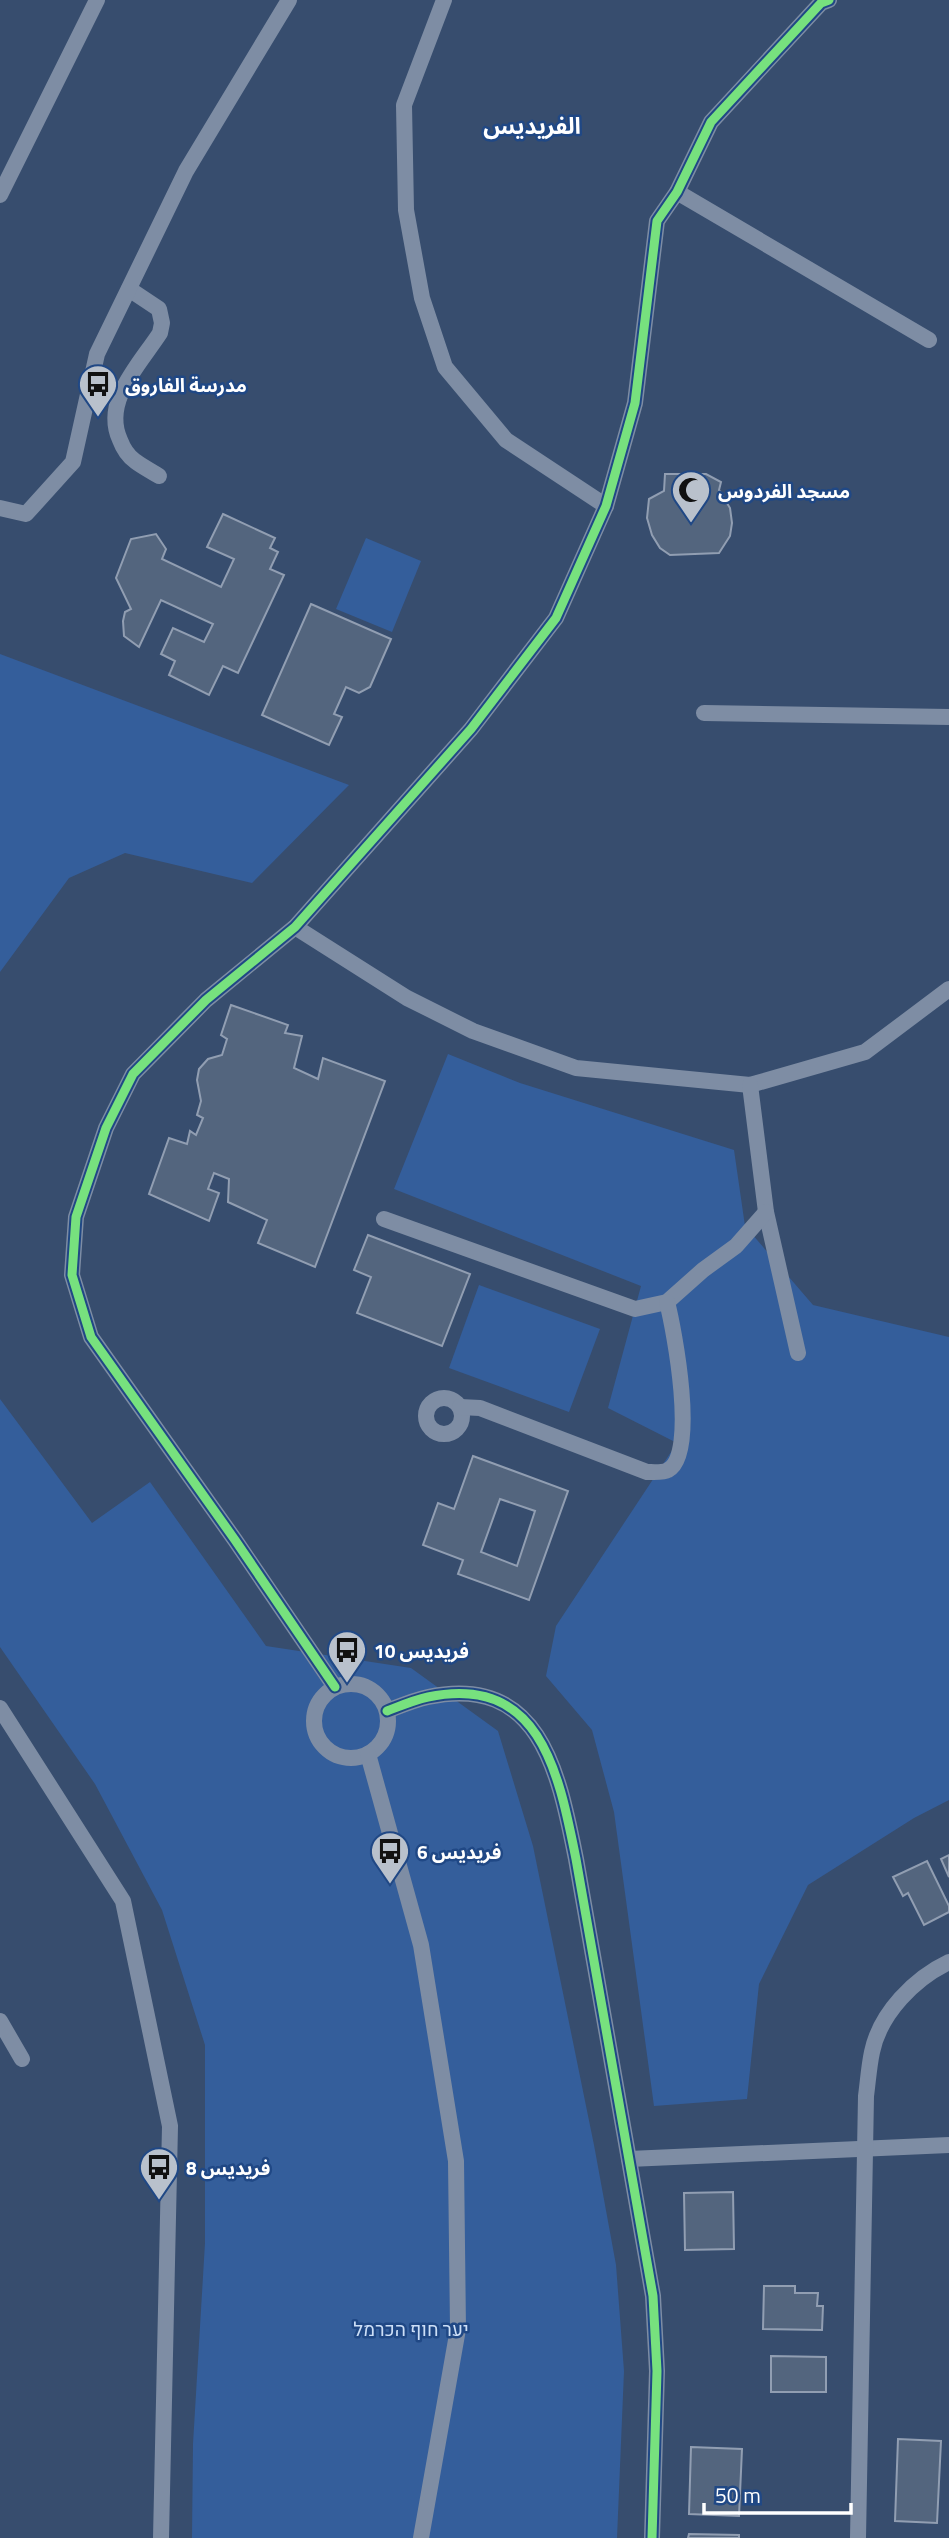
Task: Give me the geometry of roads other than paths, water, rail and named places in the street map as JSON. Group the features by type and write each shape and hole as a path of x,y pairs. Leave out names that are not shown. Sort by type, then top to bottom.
{"street":[{"path":"0,195 76,37 97,0"},
{"path":"0,508 26,514 73,462 97,354 186,171 289,0"},
{"path":"444,0 404,105 405,210 422,298 445,366 506,440 606,506"},
{"path":"335,1687 91,1337 72,1275 76,1217 106,1128 133,1074 206,1000 295,927 471,729 555,618 606,506 635,403 657,221 677,192 711,122 821,3 828,0"},
{"path":"677,192 929,340"},
{"path":"129,289 159,309 162,323 160,334 120,394 114,416 116,430 124,449 134,460 159,476"},
{"path":"704,713 949,717"},
{"path":"295,927 418,1003 473,1031 576,1068 750,1085 865,1052 949,989"},
{"path":"750,1085 766,1212 798,1353"},
{"path":"384,1219 635,1309 667,1302 703,1270 736,1246 766,1212"},
{"path":"460,1407 480,1408 647,1472 667,1471 673,1466 678,1453 684,1412 667,1302"},
{"path":"347,1684 372,1690 387,1711 385,1736 378,1747 356,1758 345,1758 324,1747 313,1726 317,1703 335,1687 347,1684"},
{"path":"387,1711 428,1697 456,1694 500,1703 523,1716 538,1735 552,1765 566,1812 653,2296 657,2371 652,2538"},
{"path":"0,1708 124,1901 170,2126 161,2538"},
{"path":"368,1754 421,1945 456,2161 458,2329 421,2538"},
{"path":"858,2538 866,2096 872,2050 886,2019 908,1990 949,1962"},
{"path":"0,2021 22,2059"},
{"path":"629,2159 949,2145"}],"place":[{"name":"مدرسة الفاروق","path":"98,418"},
{"name":"مسجد الفردوس","path":"691,524"},
{"name":"فريديس 10","path":"347,1684"},
{"name":"فريديس 6","path":"390,1885"},
{"name":"فريديس 8","path":"159,2201"}],"district":[{"name":"الفريديس","path":"532,125"}],"park label":[{"name":"יער חוף הכרמל","path":"411,2328"}]}
